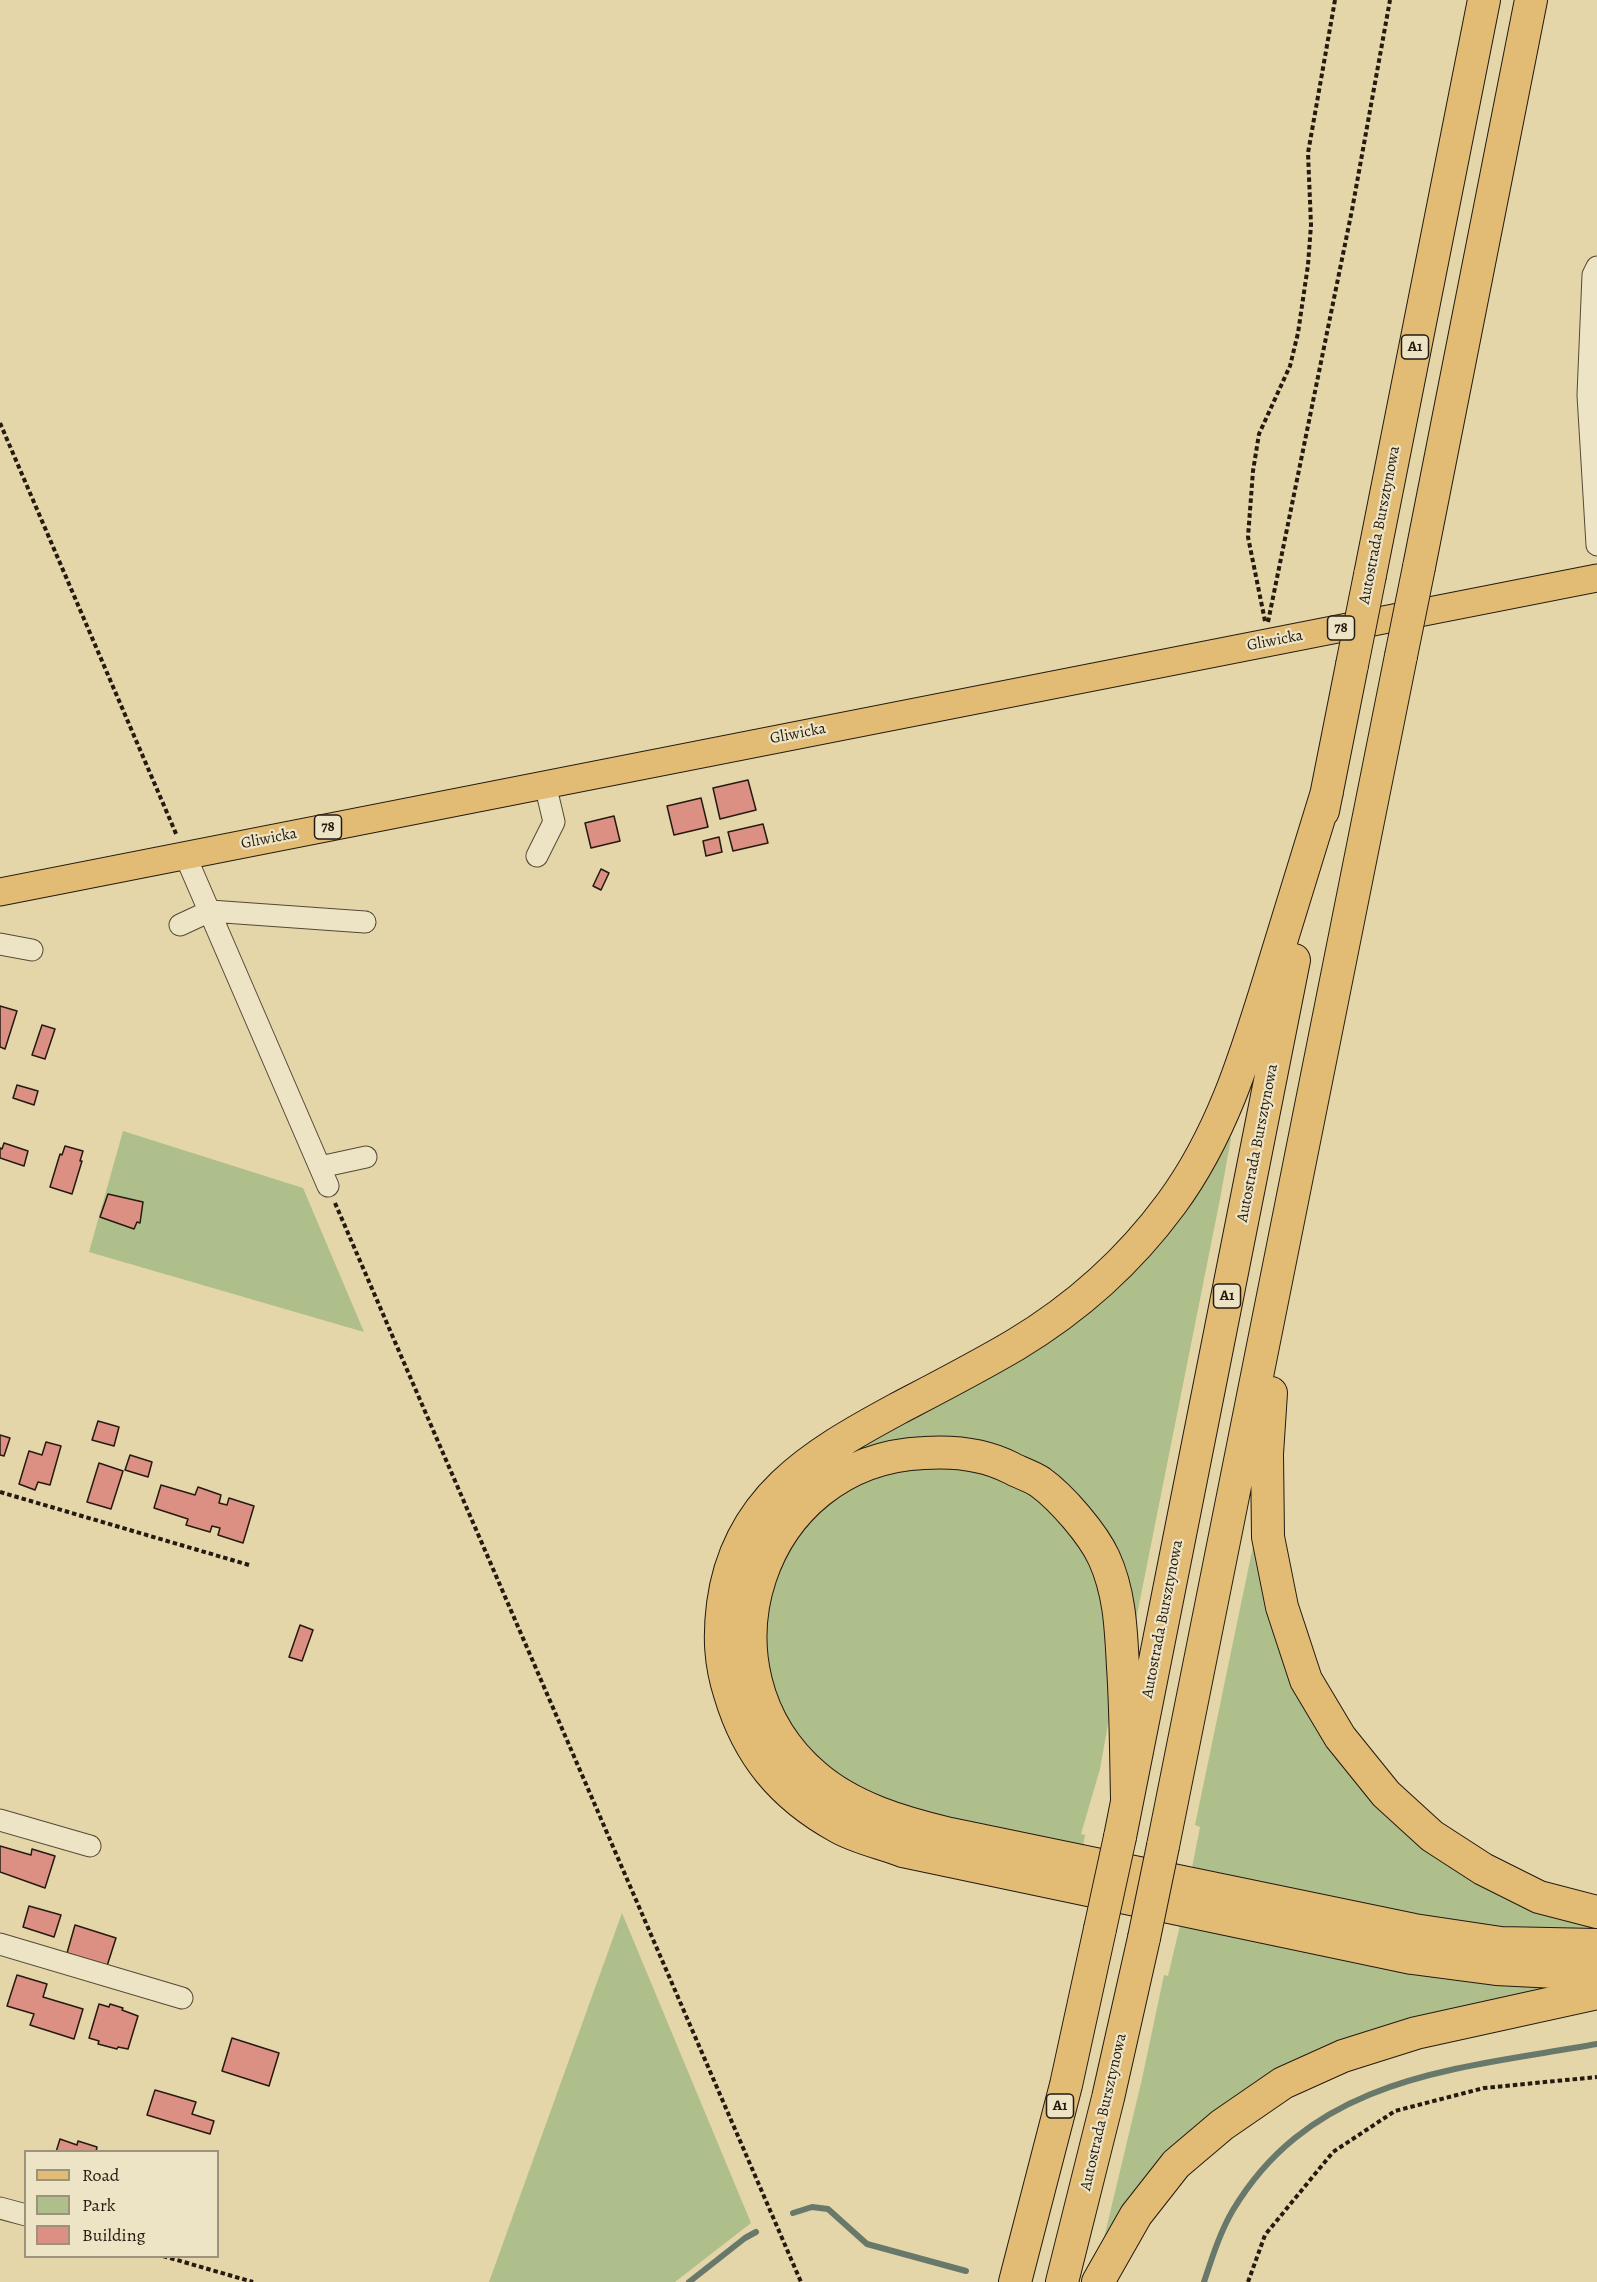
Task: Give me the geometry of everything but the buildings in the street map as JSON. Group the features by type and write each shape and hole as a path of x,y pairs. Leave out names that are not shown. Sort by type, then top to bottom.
{"highway":[{"name":"Autostrada Bursztynowa","path":"1015,2282 1066,2085 1120,1837 1484,0"},
{"name":"Autostrada Bursztynowa","path":"1062,2282 1108,2098 1163,1846 1531,0"},
{"path":"1327,792 1244,1062 1226,1109 1205,1149 1170,1205 1125,1258 1074,1305 1016,1344 839,1441 799,1469 766,1503 741,1542 726,1583 719,1632 724,1675 739,1725 764,1766 798,1801 840,1828 903,1851 1412,1958 1496,1969 1597,1974"},
{"path":"1279,1270 1267,1454 1268,1537 1282,1607 1306,1680 1346,1745 1386,1794 1432,1836 1482,1869 1539,1897 1597,1912"},
{"path":"1127,1799 1120,1610 1104,1558 1078,1518 1040,1482 995,1460 949,1452 900,1454 854,1468 816,1492 789,1520 768,1556 755,1592 750,1634 754,1675 766,1711 787,1746 815,1776 853,1801 909,1824 950,1834 1414,1930 1501,1943 1597,1945"},
{"path":"1098,2282 1136,2215 1176,2164 1222,2125 1283,2083 1343,2056 1416,2033 1597,1993"}],"main road":[{"name":"Gliwicka","path":"0,892 1597,578"}],"street":[{"path":"1597,267 1593,275 1588,395 1597,545"},
{"path":"537,856 555,822 545,784"},
{"path":"185,855 324,1177 366,1157"},
{"path":"180,925 210,911 365,922"},
{"path":"0,944 32,950"},
{"path":"0,1820 90,1846"},
{"path":"0,1944 182,1998"},
{"path":"0,2208 24,2214"}],"path":[{"path":"1335,0 1308,153 1311,225 1308,265 1298,333 1290,366 1258,434 1253,471 1248,537 1266,628 1352,210 1390,0"},
{"path":"0,423 185,855"},
{"path":"324,1177 801,2282"},
{"path":"0,1492 249,1565"},
{"path":"1248,2282 1265,2235 1333,2151 1395,2112 1484,2088 1597,2077"},
{"path":"170,2258 253,2282"}],"green space":[{"path":"123,1131 303,1188 364,1332 89,1252"},
{"path":"1226,1137 1231,1138 1220,1199 1134,1630 1066,1491 884,1447 750,1578 778,1751 955,1854 784,1772 733,1610 761,1532 816,1471 995,1368"},
{"path":"966,1466 1019,1485 1062,1519 1092,1566 1109,1617 1110,1713 1100,1769 1081,1834 1085,1835 1082,1852 899,1808 836,1777 786,1724 767,1674 765,1602 793,1537 845,1488 899,1467"},
{"path":"1257,1527 1374,1798 1597,1923 1597,1936 1452,1926 1191,1873 1200,1827 1195,1825"},
{"path":"622,1913 751,2223 675,2282 489,2282"},
{"path":"1181,1921 1594,1985 1307,2062 1108,2240 1104,2238 1164,1975 1168,1976"}],"waterway":[{"path":"1204,2282 1233,2210 1266,2165 1304,2131 1347,2105 1393,2086 1442,2072 1597,2044"},
{"path":"793,2213 812,2207 828,2209 867,2244 966,2271"},
{"path":"689,2282 756,2232"}]}
